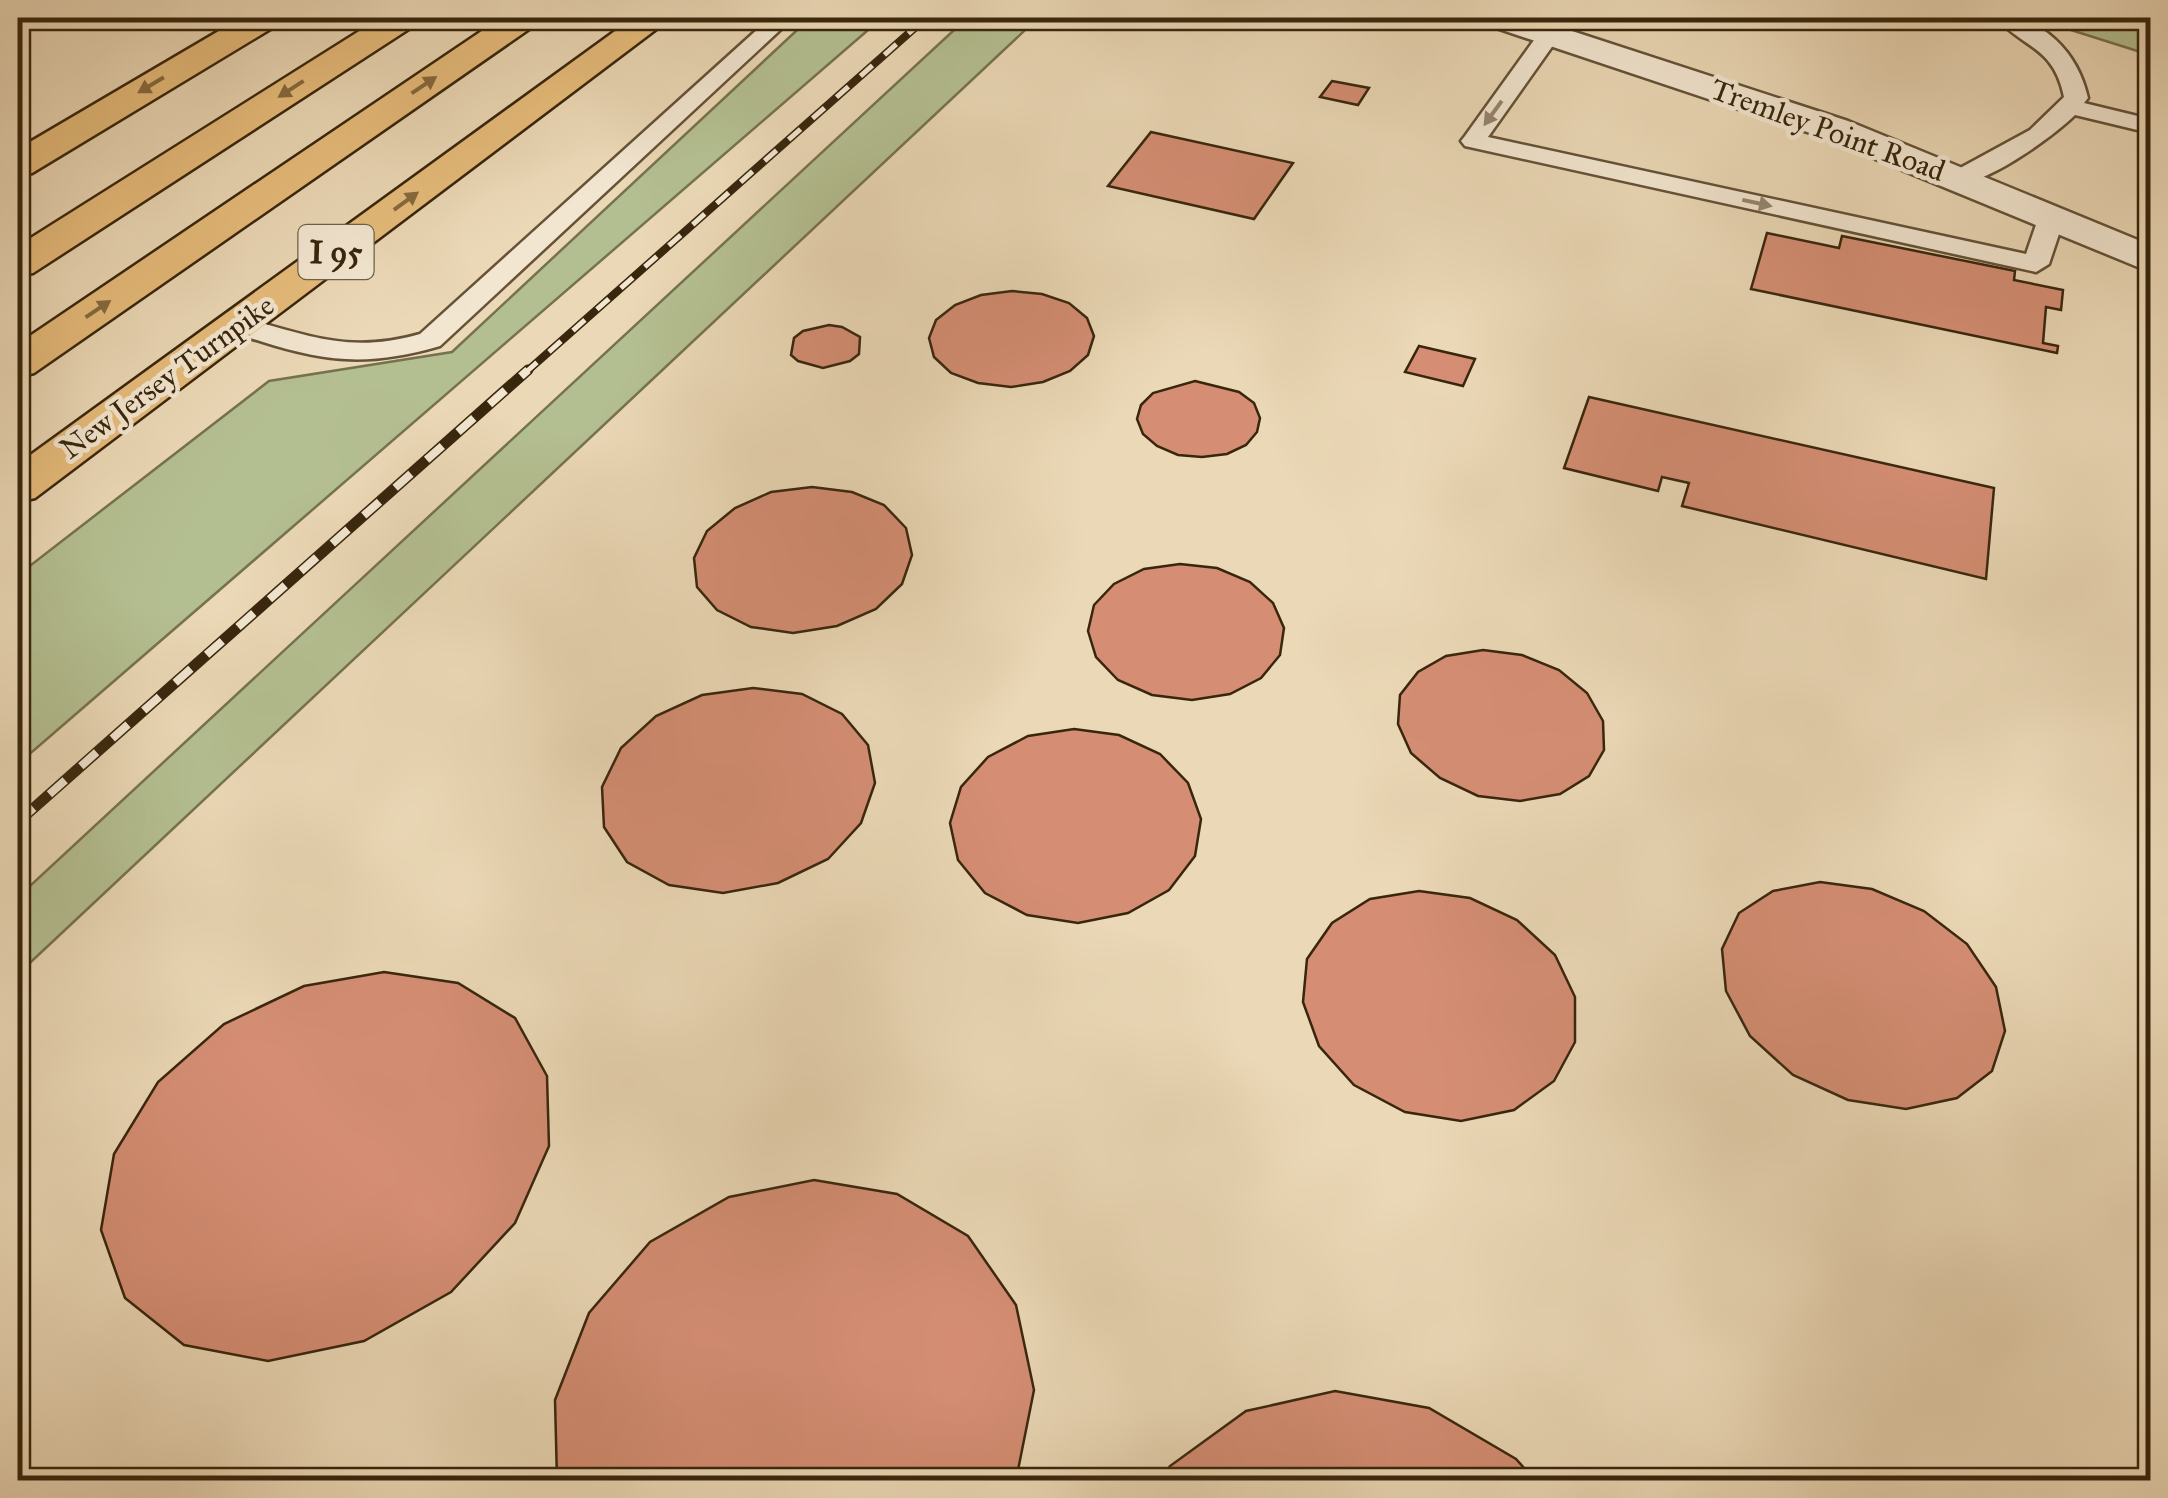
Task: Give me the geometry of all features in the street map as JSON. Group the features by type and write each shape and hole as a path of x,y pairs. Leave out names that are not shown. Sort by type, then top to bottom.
{"highway":[{"path":"18,165 265,18"},
{"path":"18,264 402,18"},
{"name":"I 95","path":"18,364 523,18"},
{"name":"New Jersey Turnpike","path":"18,487 654,18"}],"street":[{"name":"Tremley Point Road","path":"1499,18 1559,26 1960,178 2150,260"}],"lane":[{"path":"238,324 314,349 350,356 394,352 430,340 782,18"},
{"path":"1960,178 2039,134 2076,98 2073,77 2058,54 2008,18"},
{"path":"1559,26 1473,141 2036,264 2052,216"},
{"path":"2070,107 2150,126"}],"green space":[{"path":"810,18 882,18 18,764 18,575 269,381 452,352"},
{"path":"967,18 1038,18 18,974 18,897"},
{"path":"2033,18 2150,18 2150,55"}],"building":[{"path":"1332,81 1369,88 1358,105 1320,97"},
{"path":"1151,132 1293,163 1254,219 1108,186"},
{"path":"1767,233 1839,248 1842,236 2015,271 2014,280 2063,290 2061,310 2046,307 2043,343 2058,346 2057,353 1751,289"},
{"path":"1012,291 1042,294 1069,303 1087,318 1094,336 1088,355 1070,371 1043,382 1011,387 978,383 951,373 934,357 929,338 936,320 955,305 981,295"},
{"path":"829,325 860,337 859,354 850,361 823,368 791,355 794,338 803,331"},
{"path":"1419,346 1475,359 1463,386 1405,372"},
{"path":"1195,381 1239,392 1254,403 1260,418 1257,432 1246,445 1227,454 1178,455 1157,446 1143,434 1137,419 1141,405 1153,393"},
{"path":"1589,397 1994,488 1986,579 1682,506 1689,483 1662,477 1658,491 1564,468"},
{"path":"812,487 852,492 884,505 906,528 912,555 902,584 876,609 837,626 793,633 751,627 717,610 697,587 694,558 707,531 735,508 771,492"},
{"path":"1180,564 1217,568 1250,582 1273,603 1284,628 1280,655 1261,678 1230,694 1192,700 1152,695 1118,680 1096,657 1088,631 1094,605 1114,584 1144,569"},
{"path":"1483,650 1522,655 1559,670 1587,693 1603,721 1604,750 1589,776 1560,794 1520,801 1478,796 1440,778 1411,753 1398,724 1400,695 1418,672 1446,656"},
{"path":"753,688 802,694 842,714 868,745 875,783 861,823 828,859 778,883 723,893 669,885 627,862 604,827 602,787 621,748 656,716 702,695"},
{"path":"1074,729 1119,735 1160,754 1188,783 1201,819 1195,856 1169,890 1128,913 1078,923 1027,915 985,893 958,860 950,823 961,787 988,757 1028,736"},
{"path":"1820,882 1872,889 1924,911 1967,944 1996,987 2005,1031 1992,1071 1957,1098 1906,1109 1848,1100 1793,1075 1750,1036 1726,991 1722,949 1739,913 1773,891"},
{"path":"1419,891 1470,898 1517,920 1555,955 1575,997 1575,1042 1554,1081 1514,1110 1461,1121 1405,1112 1354,1085 1319,1046 1303,1002 1307,959 1332,923 1370,899"},
{"path":"384,972 458,983 515,1018 547,1076 549,1146 515,1223 451,1292 364,1341 268,1361 184,1345 125,1298 101,1230 114,1154 158,1082 224,1024 304,986"},
{"path":"814,1180 897,1194 968,1236 1016,1305 1034,1390 1016,1480 557,1480 555,1400 589,1313 650,1242 729,1197"},
{"path":"1335,1391 1429,1408 1516,1459 1535,1480 1161,1480 1170,1466 1246,1411"}],"railway":[{"path":"525,373 926,18"},
{"path":"18,822 528,370"}]}
